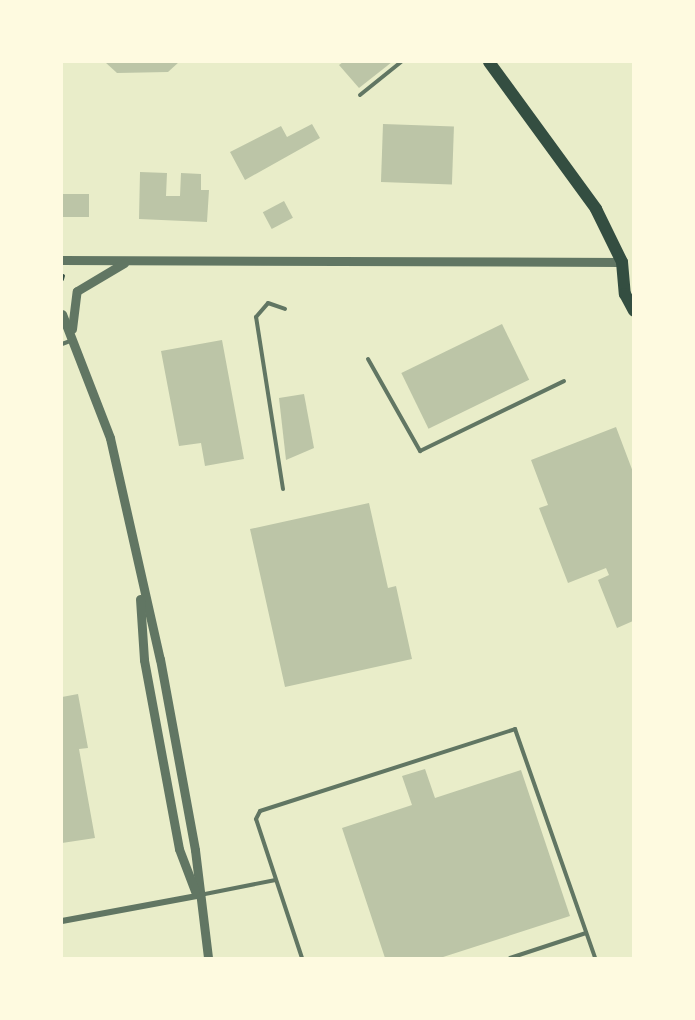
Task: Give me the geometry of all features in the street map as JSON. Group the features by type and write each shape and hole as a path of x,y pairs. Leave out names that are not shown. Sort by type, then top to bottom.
{"main road":[{"path":"489,62 596,209 633,272"},
{"path":"628,263 625,294 633,311"}],"street":[{"path":"62,260 628,263"},
{"path":"73,340 71,310 77,291 107,269 135,260"},
{"path":"62,314 110,438 184,784 207,958"},
{"path":"140,584 144,660 179,849 197,896"},
{"path":"62,921 197,896"}],"lane":[{"path":"360,95 401,62"},
{"path":"283,489 256,317 268,303 285,309"},
{"path":"62,344 73,340"},
{"path":"368,359 420,451 564,381"},
{"path":"302,958 256,819 260,811 515,729 595,958"},
{"path":"197,896 276,880"},
{"path":"510,958 586,933"}],"building":[{"path":"105,62 179,62 168,72 117,73"},
{"path":"343,62 392,62 359,88 339,65"},
{"path":"312,124 320,138 245,180 230,152 281,126 287,137"},
{"path":"383,124 454,126 452,184 381,182"},
{"path":"140,172 167,173 166,196 180,196 181,173 201,174 201,190 209,190 207,222 139,219"},
{"path":"63,194 89,194 89,217 63,217"},
{"path":"284,201 293,218 272,229 263,212"},
{"path":"502,324 529,380 429,429 401,373"},
{"path":"222,340 244,459 205,466 201,443 179,446 161,351"},
{"path":"304,394 314,448 286,460 279,398"},
{"path":"616,427 633,472 633,621 617,628 598,580 609,575 606,568 568,583 539,508 548,505 531,460"},
{"path":"369,503 388,588 396,586 412,659 285,687 250,529"},
{"path":"78,694 88,748 79,749 95,838 62,843 62,697"},
{"path":"425,769 435,798 521,770 570,916 440,958 385,958 342,828 412,805 402,776"}]}
